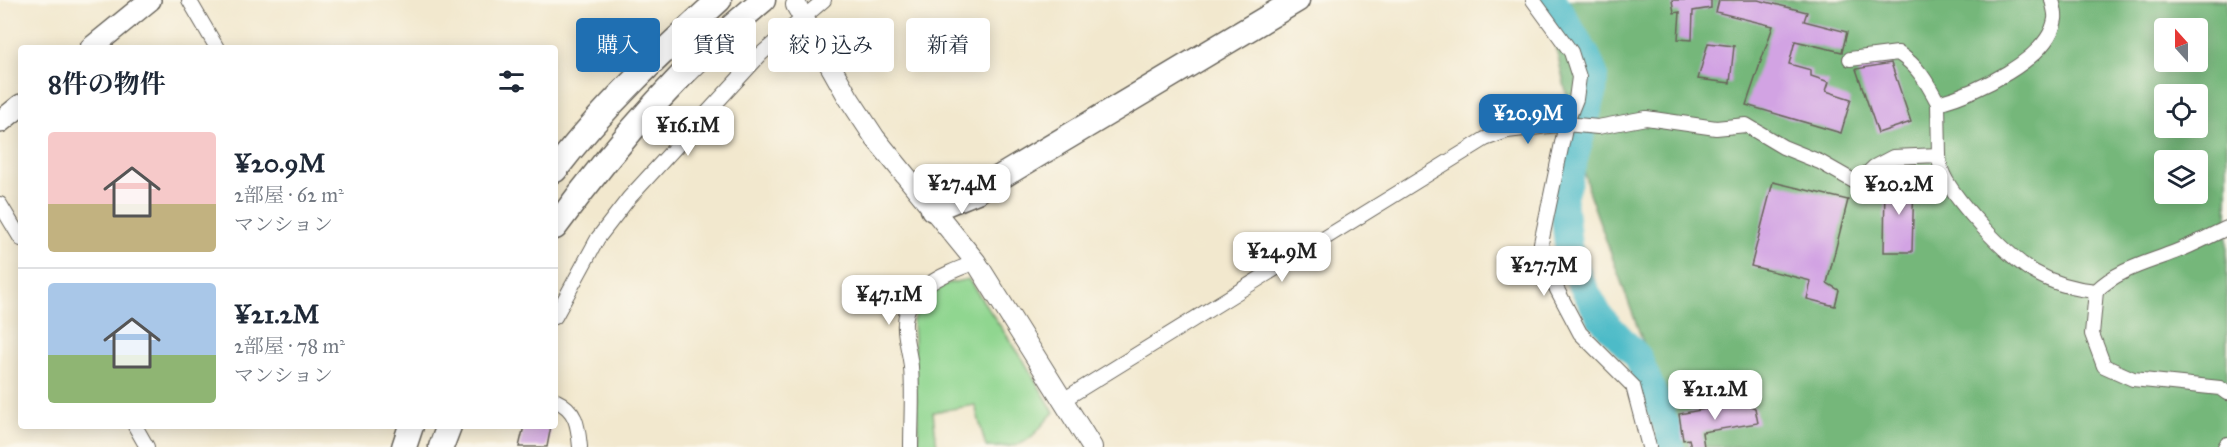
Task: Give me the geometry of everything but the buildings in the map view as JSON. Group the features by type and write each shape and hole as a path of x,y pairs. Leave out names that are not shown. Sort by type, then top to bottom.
{"highway":[{"path":"558,166 600,116 642,72 719,0"},
{"path":"558,223 603,164 650,111 699,58 763,0"},
{"path":"933,209 979,172 1276,0"},
{"path":"933,209 977,191 1297,0"},
{"path":"404,447 410,429"},
{"path":"441,447 448,429"}],"main road":[{"path":"95,45 150,0"},
{"path":"0,122 18,107"}],"street":[{"path":"189,0 215,45"},
{"path":"558,311 598,238 629,198 799,11 824,0"},
{"path":"1533,0 1571,52 1579,77 1576,99 1577,125 1541,243 1553,282 1580,333 1632,387 1649,447"},
{"path":"1938,103 1976,90 2033,56 2046,40 2055,18 2052,0"},
{"path":"799,11 848,97 875,138 976,262 1092,447"},
{"path":"1850,59 1898,53 1922,73 1938,103 1941,169 1956,193 1988,231 2033,271 2055,282 2096,291"},
{"path":"1064,400 1485,139 1507,131 1646,118 1716,128 1746,125 1783,147 1820,162 1857,183 1874,167 1893,157 1939,155"},
{"path":"0,204 18,234"},
{"path":"2227,228 2191,245 2126,270 2106,282 2096,291 2092,334 2104,366 2133,379 2220,388 2227,393"},
{"path":"911,447 911,368 905,328 907,308 915,295 928,284 976,262"},
{"path":"558,402 569,410 577,422 580,447"},
{"path":"137,429 147,447"}],"green space":[{"path":"1545,0 2227,0 2227,447 1683,447 1589,193"},
{"path":"968,279 1024,361 1054,412 1025,442 1011,446 986,447 975,405 933,412 937,447 919,447 913,321 919,303 946,284"}],"waterway":[{"path":"1553,0 1587,57 1594,74 1593,93 1563,198 1568,246 1579,279 1600,317 1638,357 1668,430 1671,447"}]}
